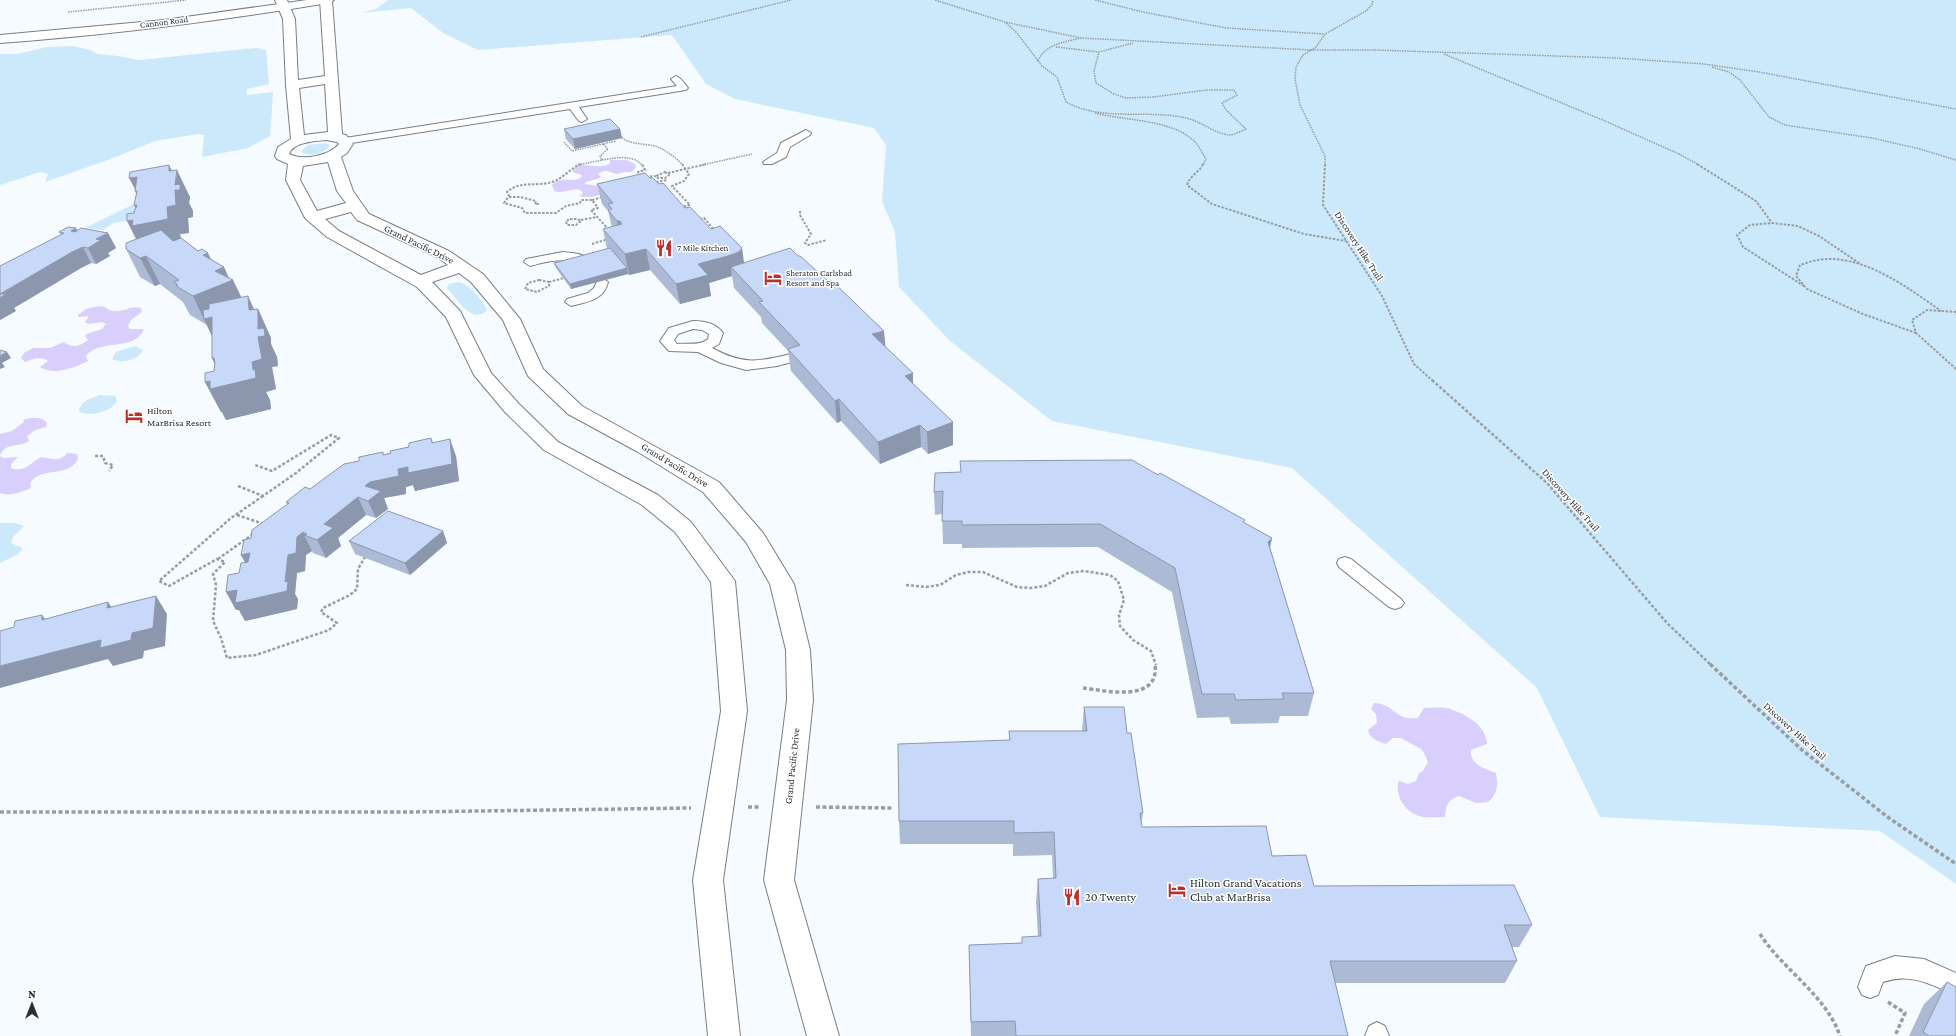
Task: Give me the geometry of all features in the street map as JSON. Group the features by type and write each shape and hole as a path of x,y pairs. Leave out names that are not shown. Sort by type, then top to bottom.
{"street":[{"name":"Cannon Road","path":"0,30 115,20 265,0"},
{"name":"Cannon Road","path":"0,39 98,30 282,3 327,0"},
{"path":"327,0 330,79 340,139"},
{"path":"282,3 289,19 297,151 293,180 314,217 333,234 420,281 454,315 483,375 512,408 551,446 650,500 683,527 723,581 734,711 708,880 724,1036"},
{"path":"292,85 330,79"},
{"path":"317,137 340,139 346,144 344,148 333,155 315,160 297,151 317,137"},
{"name":"Grand Pacific Drive","path":"333,155 345,191 363,218 443,254 478,278 510,319 535,372 575,410 646,448 711,487 755,538 782,584 798,650 800,700 794,743 780,880 823,1036"},
{"path":"314,217 354,206"},
{"path":"420,281 462,266"}],"lane":[{"path":"340,139 683,88 676,79"},
{"path":"573,105 582,119"},
{"path":"768,162 782,155 785,145 806,133"},
{"path":"530,262 571,255 583,260"},
{"path":"571,302 592,296 600,290 602,282"},
{"path":"703,349 737,365 754,366 772,364 791,358"},
{"path":"1345,563 1395,603"},
{"path":"1870,987 1874,974 1895,967 1924,970 1956,984"}],"path":[{"path":"67,12 189,0"},
{"path":"641,37 791,0"},
{"path":"935,0 1005,22 1081,38 1311,50 1374,50 1616,58 1704,64 1759,72 1956,109"},
{"path":"1096,0 1143,12 1226,28 1325,34 1366,11 1372,5 1373,0"},
{"path":"1005,22 1017,33 1038,61 1057,77 1066,102 1077,108 1123,120 1166,125 1195,141 1206,159 1201,169 1189,178 1187,185 1212,204 1304,234 1346,241"},
{"name":"Discovery Hike Trail","path":"1325,34 1316,47 1303,56 1296,67 1295,79 1300,105 1325,156 1323,205 1382,296 1414,364 1547,483 1668,623 1802,750 1889,818 1956,864"},
{"path":"1038,61 1039,54 1044,50 1081,38"},
{"path":"1054,46 1099,52 1137,42"},
{"path":"1092,112 1140,113 1187,118 1230,135 1246,129 1226,110 1222,103 1237,95 1234,90 1213,88 1160,96 1125,98 1106,90 1096,83 1094,70 1099,52"},
{"path":"1440,53 1605,121 1679,154 1723,179 1756,201 1772,223"},
{"path":"1704,64 1728,72 1740,80 1769,117 1785,125 1872,138 1920,149 1956,160"},
{"path":"618,134 626,142 647,144 664,149 671,153 687,169 689,174 688,178 683,182 673,186"},
{"path":"564,142 572,151 616,141"},
{"path":"602,160 600,156 608,149 604,144"},
{"path":"656,176 661,173 687,169 758,152"},
{"path":"509,197 507,192 513,188 531,184 550,184 573,167 620,157 639,161 645,170 638,172 637,174 641,177"},
{"path":"665,178 668,176 668,173"},
{"path":"641,177 656,176 658,178 665,178 690,205 685,206 686,211 683,212"},
{"path":"639,181 641,177"},
{"path":"656,187 653,183 667,180"},
{"path":"509,197 504,203 522,208 523,212 529,214 556,213 566,206 576,204 581,200 592,200 608,196"},
{"path":"509,197 525,197 529,200 535,201 535,204 539,204"},
{"path":"592,200 598,208 591,210 611,233"},
{"path":"800,211 800,216 811,234 805,243 808,245 827,240"},
{"path":"581,220 581,222 576,225 568,226 566,224 566,222 573,219 581,220 597,217"},
{"path":"695,220 704,218 715,230 710,233"},
{"path":"1864,266 1819,236 1798,226 1772,223 1750,226 1737,235 1743,247 1808,289 1863,314 1916,333 1956,369"},
{"path":"590,244 609,239"},
{"path":"1808,289 1796,276 1800,265 1811,260 1837,260 1864,266 1881,273 1941,311"},
{"path":"549,282 548,288 537,292 529,292 524,287 528,283 535,280 544,280 549,282 564,278"},
{"path":"1916,333 1912,320 1928,310 1956,312"},
{"path":"254,533 217,559 169,586 159,581 236,515 296,473 339,438 331,435 272,471 255,465"},
{"path":"95,456 103,456 105,463 112,465 109,471"},
{"path":"238,486 263,496"},
{"path":"236,515 266,524 260,529"},
{"path":"217,559 225,562 213,574 216,588 212,619 215,630 221,637 224,654 227,658 256,655 329,630 337,623 321,612 323,608 350,595 357,589 358,569 365,557"},
{"path":"906,585 926,587 940,585 956,575 969,572 984,572 1017,588 1045,586 1068,573 1084,571 1110,575 1118,581 1124,600 1119,608 1118,621 1124,633 1151,651 1156,665 1156,677 1149,686 1137,692 1124,693 1083,688"},
{"path":"0,812 418,812 720,808"},
{"path":"1760,934 1781,964 1829,1012 1840,1036"}],"shaded area":[{"path":"388,0 1956,0 1956,884 1880,831 1600,817 1537,688 1292,468 1052,421 950,341 899,287 895,232 882,201 886,145 874,128 735,99 706,84 672,35 478,50 443,33 411,8 361,13 376,9"},
{"path":"73,46 90,50 98,54 140,60 244,49 257,48 266,50 269,84 247,89 247,95 273,92 270,136 248,148 202,157 204,135 198,134 155,141 108,160 45,182 48,174 40,172 0,185 0,54 18,54 47,47"},
{"path":"325,143 330,145 323,152 311,155 301,151 308,145"},
{"path":"610,160 627,160 635,164 636,167 632,172 617,174 604,171 598,174 601,177 600,178 586,182 585,184 600,186 598,190 602,194 597,196 580,196 583,193 578,189 563,192 554,191 552,185 555,182 562,180 574,180 582,177 582,175 572,172 575,168 584,165 606,165 610,163"},
{"path":"136,203 138,206 132,220 113,223 103,230 85,228"},
{"path":"458,282 471,289 479,297 487,310 476,315 465,309 447,288 449,284"},
{"path":"99,306 106,307 105,308 111,311 120,311 134,307 141,308 142,312 131,320 128,326 130,329 144,329 139,336 133,340 125,343 100,347 86,356 88,361 64,370 45,370 40,367 48,361 45,359 39,358 25,362 21,358 24,353 33,348 50,348 64,342 76,346 88,340 85,336 87,334 102,329 106,324 103,322 88,324 85,322 89,316 78,317 78,315 86,309"},
{"path":"135,346 143,350 134,359 120,361 112,359 116,352"},
{"path":"100,395 115,396 117,401 106,411 95,414 80,412 79,409 83,403"},
{"path":"30,418 41,419 47,423 46,427 35,430 27,436 29,441 8,447 0,456 0,434 12,431 24,422 23,420"},
{"path":"67,453 77,454 78,459 74,465 68,468 35,478 30,483 31,488 16,494 4,494 0,493 0,456 3,458 18,457 11,464 11,468 16,469 24,468 41,457 58,459"},
{"path":"0,523 15,523 24,526 13,537 11,543 23,548 18,554 0,563"},
{"path":"1374,703 1386,706 1404,717 1418,718 1424,708 1446,708 1473,720 1483,731 1487,744 1471,750 1471,755 1475,762 1479,765 1496,773 1497,782 1494,796 1488,802 1476,803 1459,796 1452,799 1448,804 1445,817 1423,817 1412,813 1401,800 1398,783 1399,781 1408,784 1416,781 1419,773 1423,771 1428,762 1421,749 1401,738 1393,738 1386,744 1370,736 1368,730 1377,723 1376,714 1371,709"}],"building":[{"path":"610,119 620,129 573,139 564,129"},
{"path":"169,165 169,171 177,170 175,185 180,184 180,190 175,190 176,205 167,207 168,219 132,226 133,220 127,221 127,214 134,213 137,205 134,205 137,191 135,191 137,177 129,178 130,172"},
{"name":"7 Mile Kitchen","path":"645,173 659,184 663,183 685,208 690,207 711,229 720,226 742,248 739,252 698,264 708,275 676,284 646,249 625,254 603,229 622,224 620,221 617,221 608,210 612,209 608,204 613,203 597,184"},
{"path":"68,227 76,228 71,231 75,232 81,228 108,233 96,239 101,240 88,248 83,247 72,252 0,294 0,266 64,233 59,232"},
{"path":"161,230 173,241 181,238 198,251 202,249 208,253 203,255 224,267 215,271 233,280 193,296 176,286 178,285 174,282 179,280 146,256 140,258 126,249 126,243"},
{"path":"610,248 627,268 570,284 554,263"},
{"path":"790,248 828,281 831,280 884,331 872,334 913,373 905,376 953,422 927,432 920,425 878,442 839,399 835,401 788,349 800,345 759,302 763,301 731,267"},
{"path":"0,294 6,294 0,298"},
{"path":"248,296 249,310 258,309 258,329 264,328 265,336 258,337 262,359 252,362 253,370 255,369 256,378 210,389 210,381 205,382 205,373 214,371 215,363 214,358 212,358 212,317 204,319 203,310 209,309 209,304"},
{"path":"0,350 7,352 0,356"},
{"path":"431,438 432,443 450,439 452,464 408,473 408,467 398,469 399,476 370,482 365,486 381,491 368,501 358,497 324,524 333,528 317,540 304,535 307,534 303,532 297,537 296,553 288,555 285,582 288,581 287,591 235,603 237,590 226,592 228,575 239,573 241,563 248,562 250,553 241,555 244,540 251,538 252,530 289,503 286,502 305,487 310,489 344,464 359,461 359,457 383,452 383,455 391,453 390,451 409,447 409,443"},
{"path":"1132,460 1158,475 1160,473 1245,520 1243,522 1272,538 1268,542 1314,693 1282,693 1284,699 1236,700 1234,694 1202,694 1175,568 1100,524 962,525 962,521 942,521 943,491 934,492 935,473 961,472 960,461"},
{"path":"388,511 443,531 405,563 349,541"},
{"path":"156,596 153,628 132,633 131,640 100,648 101,640 0,666 0,631 14,627 15,621 42,615 42,620 108,602 107,608"},
{"name":"Hilton Grand Vacations Club at MarBrisa","path":"1084,707 1124,707 1127,733 1131,733 1143,813 1140,813 1142,827 1266,826 1272,856 1306,855 1314,886 1514,885 1532,925 1504,925 1517,961 1330,961 1348,1036 1016,1036 1015,1021 971,1022 969,945 1022,943 1022,937 1041,936 1038,879 1056,878 1054,832 1014,833 1014,821 899,821 898,744 1010,740 1009,731 1087,731"},
{"path":"1947,982 1956,987 1956,1036 1929,1036 1923,1032"}],"place":[{"name":"7 Mile Kitchen","path":"664,248"},
{"name":"Sheraton Carlsbad Resort and Spa","path":"773,278"},
{"name":"Hilton MarBrisa Resort","path":"134,416"},
{"name":"Hilton Grand Vacations Club at MarBrisa","path":"1177,890"},
{"name":"20 Twenty","path":"1072,897"}]}
